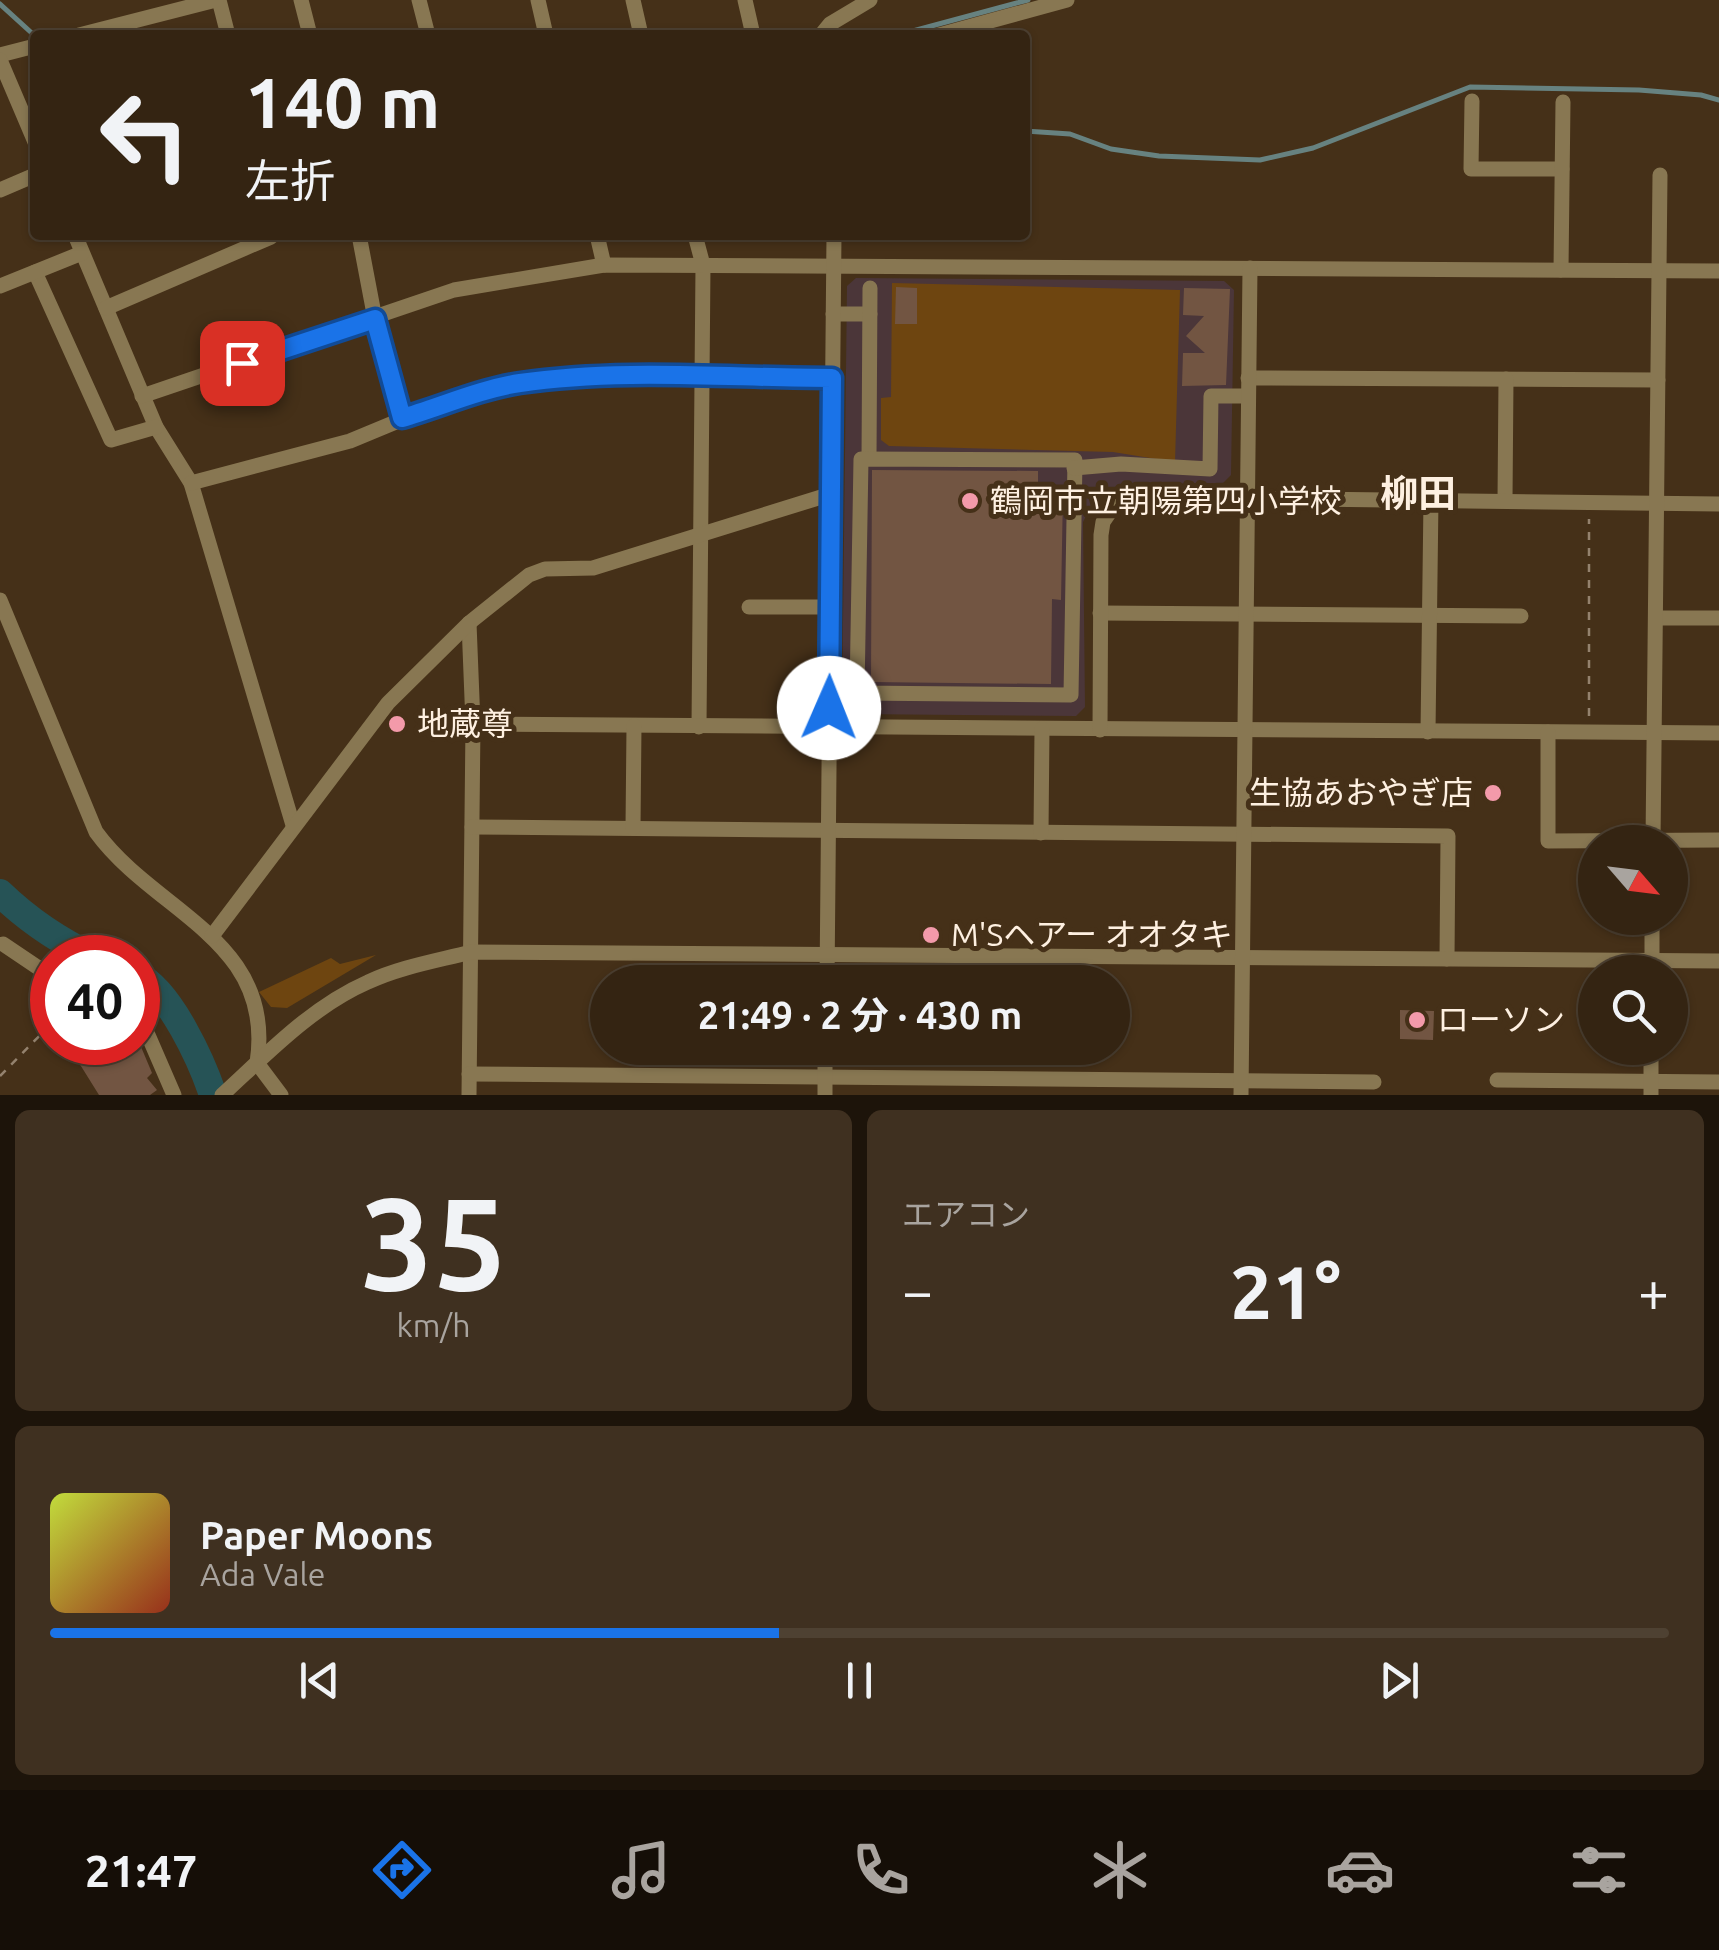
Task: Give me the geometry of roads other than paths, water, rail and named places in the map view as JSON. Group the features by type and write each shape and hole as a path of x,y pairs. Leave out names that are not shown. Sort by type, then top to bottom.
{"street":[{"path":"95,30 154,11 218,0 227,30"},
{"path":"301,0 309,30"},
{"path":"419,0 427,30"},
{"path":"538,0 545,30"},
{"path":"633,0 640,30"},
{"path":"745,0 753,30"},
{"path":"825,30 870,0"},
{"path":"957,30 1067,0"},
{"path":"30,48 0,58 30,130"},
{"path":"1472,100 1471,169 1562,169"},
{"path":"1561,270 1563,102"},
{"path":"1653,825 1660,175"},
{"path":"0,190 30,177"},
{"path":"76,240 156,427 191,483 294,824"},
{"path":"106,308 264,240"},
{"path":"360,240 375,319 402,418"},
{"path":"598,240 604,264"},
{"path":"696,240 704,265 699,727"},
{"path":"828,965 834,240"},
{"path":"0,286 82,254"},
{"path":"142,396 454,290 604,264 1719,271"},
{"path":"1241,1088 1250,268"},
{"path":"35,272 111,440 156,427"},
{"path":"868,458 870,288"},
{"path":"834,314 870,314"},
{"path":"191,483 350,440 402,418 516,384 584,378 832,378"},
{"path":"1248,378 1658,380"},
{"path":"1505,500 1506,380"},
{"path":"1074,468 1121,464 1210,469 1211,396 1248,396"},
{"path":"861,458 868,458 1074,460 1071,695 857,692 861,458"},
{"path":"1169,497 1170,468"},
{"path":"212,936 388,703 469,622 529,575 545,568 593,568 700,536 832,489 860,485"},
{"path":"1100,730 1101,534 1116,503 1169,497 1719,504"},
{"path":"1428,732 1430,499"},
{"path":"0,600 96,832 111,851 212,936 232,958 254,997 261,1039 257,1063 281,1095"},
{"path":"749,607 830,607"},
{"path":"1100,612 1521,616"},
{"path":"1656,618 1719,618"},
{"path":"469,622 473,724 470,1095"},
{"path":"830,672 858,672"},
{"path":"473,724 1719,733"},
{"path":"633,828 634,726"},
{"path":"1041,834 1042,729"},
{"path":"1548,732 1548,841 1578,841"},
{"path":"472,827 1448,836 1446,960"},
{"path":"1688,840 1719,840"},
{"path":"3,944 30,962"},
{"path":"222,1095 297,1027 363,984 392,972 471,952 1578,964"},
{"path":"1688,963 1719,961"},
{"path":"160,1062 174,1095"},
{"path":"825,1065 825,1095"},
{"path":"470,1074 825,1077 1241,1088 1374,1082"},
{"path":"1497,1080 1651,1088 1719,1082"}],"waterway":[{"path":"917,30 1028,0"},
{"path":"0,4 30,31"},
{"path":"1030,131 1070,134 1111,149 1159,156 1260,160 1313,148 1470,87 1639,90 1719,100"},
{"path":"0,893 53,935"},
{"path":"160,994 193,1047 213,1095"}],"place":[{"name":"鶴岡市立朝陽第四小学校","path":"970,501"},
{"name":"地蔵尊","path":"397,724"},
{"name":"生協あおやぎ店","path":"1493,793"},
{"name":"M'Sヘアー オオタキ","path":"931,935"},
{"name":"ローソン","path":"1417,1020"}],"district":[{"name":"柳田","path":"1418,494"}]}
